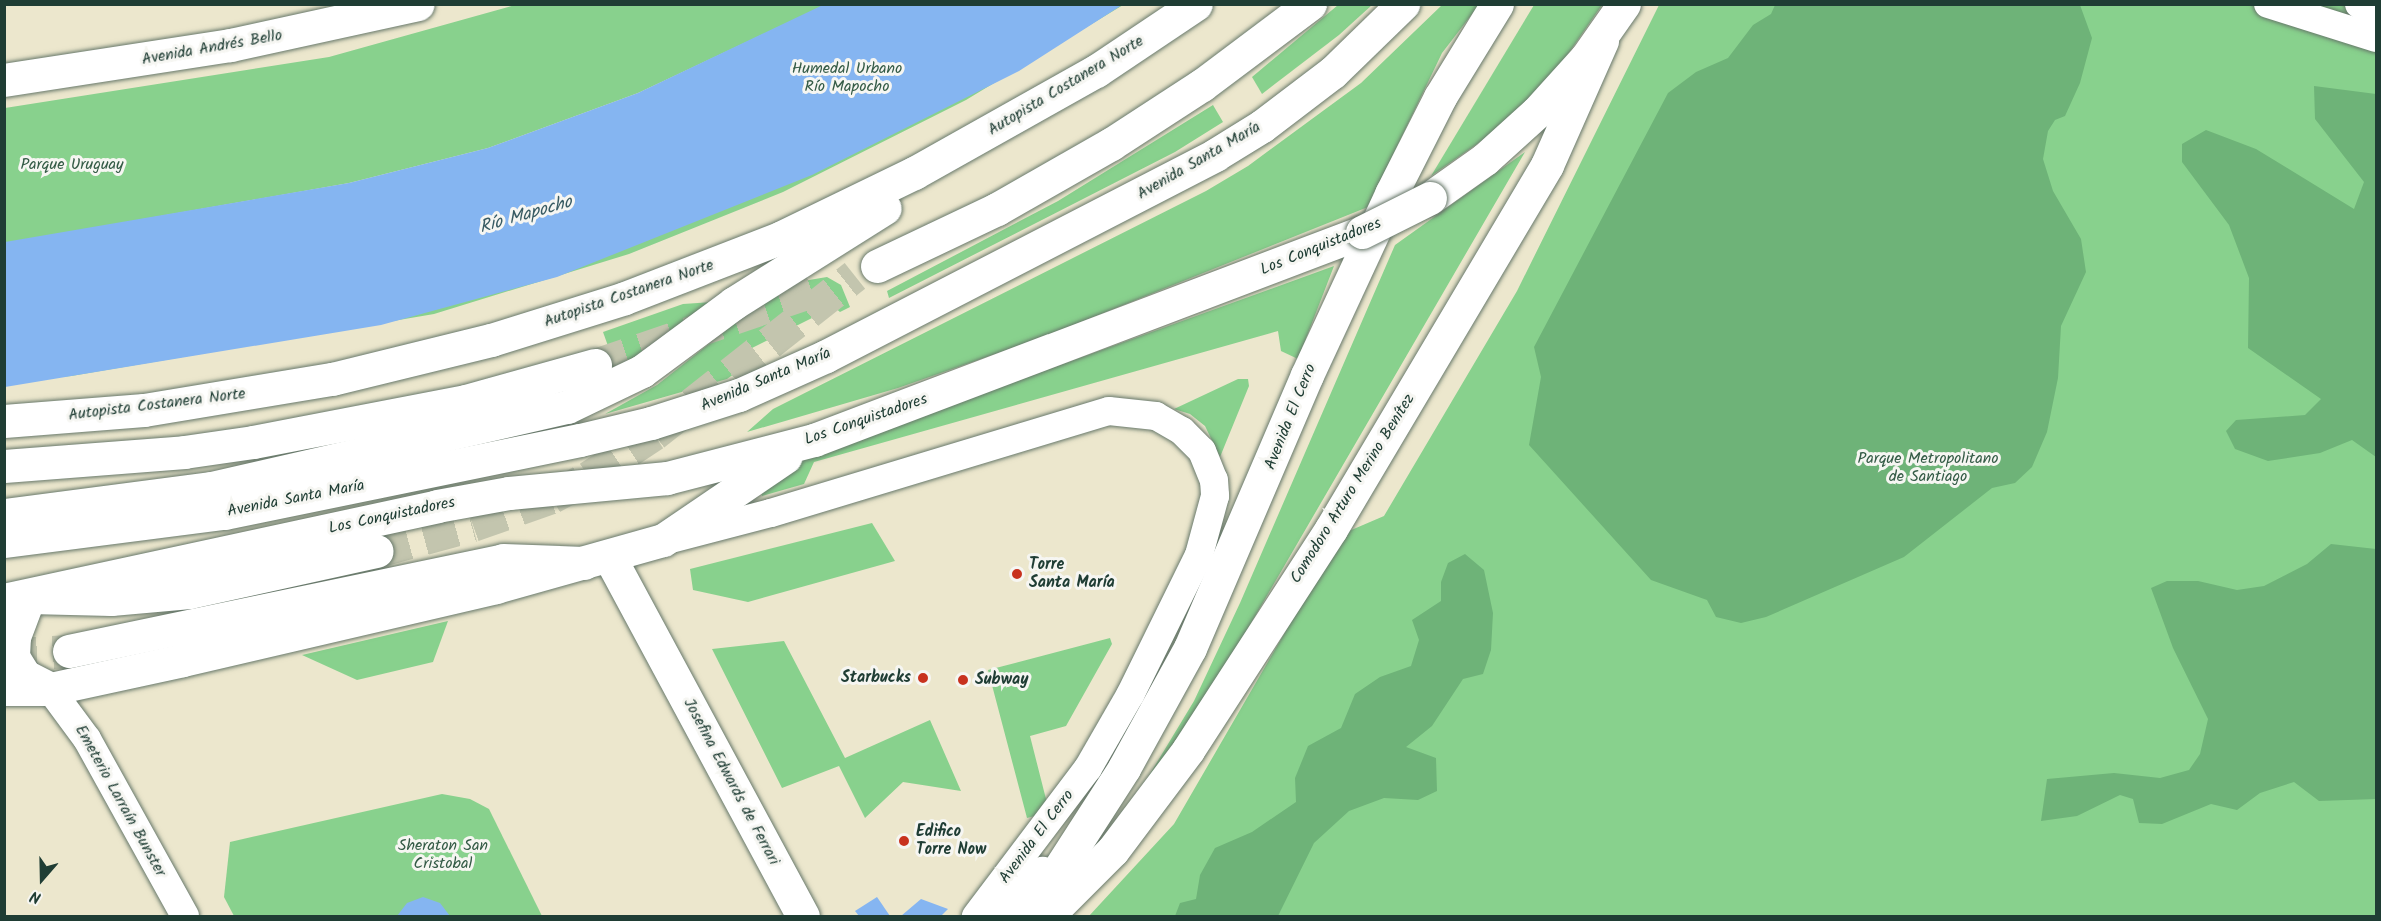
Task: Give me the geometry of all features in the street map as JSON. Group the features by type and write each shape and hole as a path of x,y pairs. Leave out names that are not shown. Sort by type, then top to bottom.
{"main road":[{"name":"Autopista Costanera Norte","path":"4,421 144,410 332,379 491,340 625,298 782,237 994,130 1096,71 1196,4"},
{"path":"877,266 997,209 1111,144 1202,86 1310,4"},
{"name":"Avenida Santa María","path":"4,541 116,530 236,511 579,440 651,423 739,395 826,356 1215,155 1262,126 1333,72 1403,4"},
{"name":"Avenida El Cerro","path":"1028,916 1124,768 1190,648 1244,531 1307,375 1390,194 1440,97 1497,4"},
{"name":"Avenida Andrés Bello","path":"4,80 230,45 407,6"},
{"name":"Los Conquistadores","path":"17,598 437,506 509,493 667,478 814,440 1362,232 1430,198 1485,159 1537,112 1616,16"},
{"name":"Comodoro Arturo Merino Benítez","path":"1047,916 1113,849 1188,750 1331,529 1547,165 1616,16"},
{"path":"4,515 212,488 532,416 590,399 642,371 734,303 883,209 994,130"},
{"path":"4,466 184,452 253,442 465,401 595,365"},
{"path":"4,689 50,688 496,587 663,540 814,440"},
{"path":"50,688 25,676 13,657 17,598 111,599 190,592 377,551"},
{"path":"69,651 503,560 597,560"},
{"name":"Josefina Edwards de Ferrari","path":"597,560 659,648 803,916"},
{"name":"Josefina Edwards de Ferrari","path":"659,648 657,671 662,691 783,916"},
{"name":"Avenida El Cerro","path":"999,916 1085,829"}],"street":[{"path":"2268,4 2376,38"},
{"path":"2359,4 2376,16"},
{"name":"Avenida El Cerro","path":"663,540 771,513 1109,411 1141,412 1182,431 1209,464 1215,496 1200,555 1110,732 1064,802 976,916"},
{"name":"Emeterio Larraín Bunster","path":"50,688 87,739 184,916"}],"green space":[{"name":"Humedal Urbano Río Mapocho","path":"515,5 825,5 638,93 488,148 349,183 41,237 91,233 447,165 692,78 829,5 1123,5 966,100 783,192 629,254 434,314 71,376 5,382 5,108 329,57"},
{"path":"1338,5 1372,5 1339,35 1262,94 1252,77"},
{"path":"1442,5 1479,5 1442,53 1368,207 1041,338 898,388 747,432 773,409 1206,191 1248,166 1361,83"},
{"path":"1534,5 1602,5 1550,80 1500,128 1431,176"},
{"name":"Parque Metropolitano de Santiago","path":"1659,5 2376,5 2376,916 1089,916 1174,824 1342,534 1384,516 1517,291"},
{"path":"1775,5 2080,5 2092,38 2080,83 2065,116 2055,120 2048,131 2043,159 2053,191 2081,239 2086,272 2061,326 2058,378 2047,432 2032,467 2015,483 1992,488 1904,557 1766,617 1741,623 1716,617 1707,600 1651,580 1529,445 1541,377 1534,347 1668,93 1696,72 1728,58 1753,25 1771,14"},
{"path":"2314,86 2376,94 2376,457 2352,440 2320,453 2268,461 2235,449 2226,431 2236,420 2305,415 2321,399 2248,348 2249,278 2229,225 2182,162 2182,144 2206,130 2256,149 2354,209 2364,182 2315,119"},
{"path":"1213,105 1223,122 1175,152 889,298 887,291 1058,201"},
{"path":"1525,152 1204,704 1133,802 1194,701 1240,603 1395,245"},
{"path":"1334,266 1298,359 1281,351 1278,331 814,462 804,484 762,496 761,491 798,460"},
{"path":"827,277 841,285 850,307 840,312 834,307 744,352 736,360 738,371 727,379 605,414 657,385 785,284"},
{"path":"713,302 617,371 603,332 683,304"},
{"path":"1238,379 1248,379 1249,386 1220,457 1205,426 1190,414 1174,409"},
{"path":"872,523 895,561 748,602 693,590 690,569"},
{"path":"2331,544 2376,549 2376,799 2319,801 2294,782 2260,793 2237,810 2211,804 2162,824 2139,823 2133,799 2120,795 2077,816 2041,821 2047,779 2114,773 2160,778 2189,770 2200,754 2208,719 2173,648 2151,588 2167,581 2198,581 2237,590 2264,586 2307,564"},
{"path":"1465,554 1484,570 1493,613 1491,650 1483,674 1463,679 1432,726 1406,747 1436,758 1437,791 1418,800 1384,798 1349,811 1314,843 1278,916 1175,916 1180,903 1196,899 1200,875 1215,848 1252,832 1296,802 1295,778 1308,746 1341,728 1355,694 1380,677 1411,666 1419,640 1412,620 1441,601 1441,582 1448,563"},
{"path":"448,621 433,662 357,680 302,655"},
{"path":"1110,638 1112,644 1066,726 1030,736 1047,803 1042,814 1027,818 988,670"},
{"path":"784,641 845,758 930,720 961,791 903,782 865,818 839,766 782,788 712,649"},
{"name":"Sheraton San Cristobal","path":"442,794 470,799 489,809 542,916 234,916 224,897 230,842"}],"water":[{"name":"Humedal Urbano Río Mapocho","path":"825,4 1122,5 1019,71 812,175 557,277 381,325 5,387 5,242 349,183 488,148 638,93"},
{"path":"423,897 440,903 450,916 397,916 407,903"},
{"path":"877,897 890,916 859,916 855,911"},
{"path":"921,899 948,909 941,916 901,916"}],"tunnel":[{"path":"377,551 473,525 552,497 589,477 654,434 855,275"},
{"path":"595,365 824,287"},
{"path":"4,655 69,651"}],"place":[{"name":"Torre Santa María","path":"1017,574"},
{"name":"Starbucks","path":"923,678"},
{"name":"Subway","path":"963,680"},
{"name":"Edifico Torre Now","path":"904,841"}],"park label":[{"name":"Parque Uruguay","path":"72,165"}],"water label":[{"name":"Río Mapocho","path":"526,216"}]}
